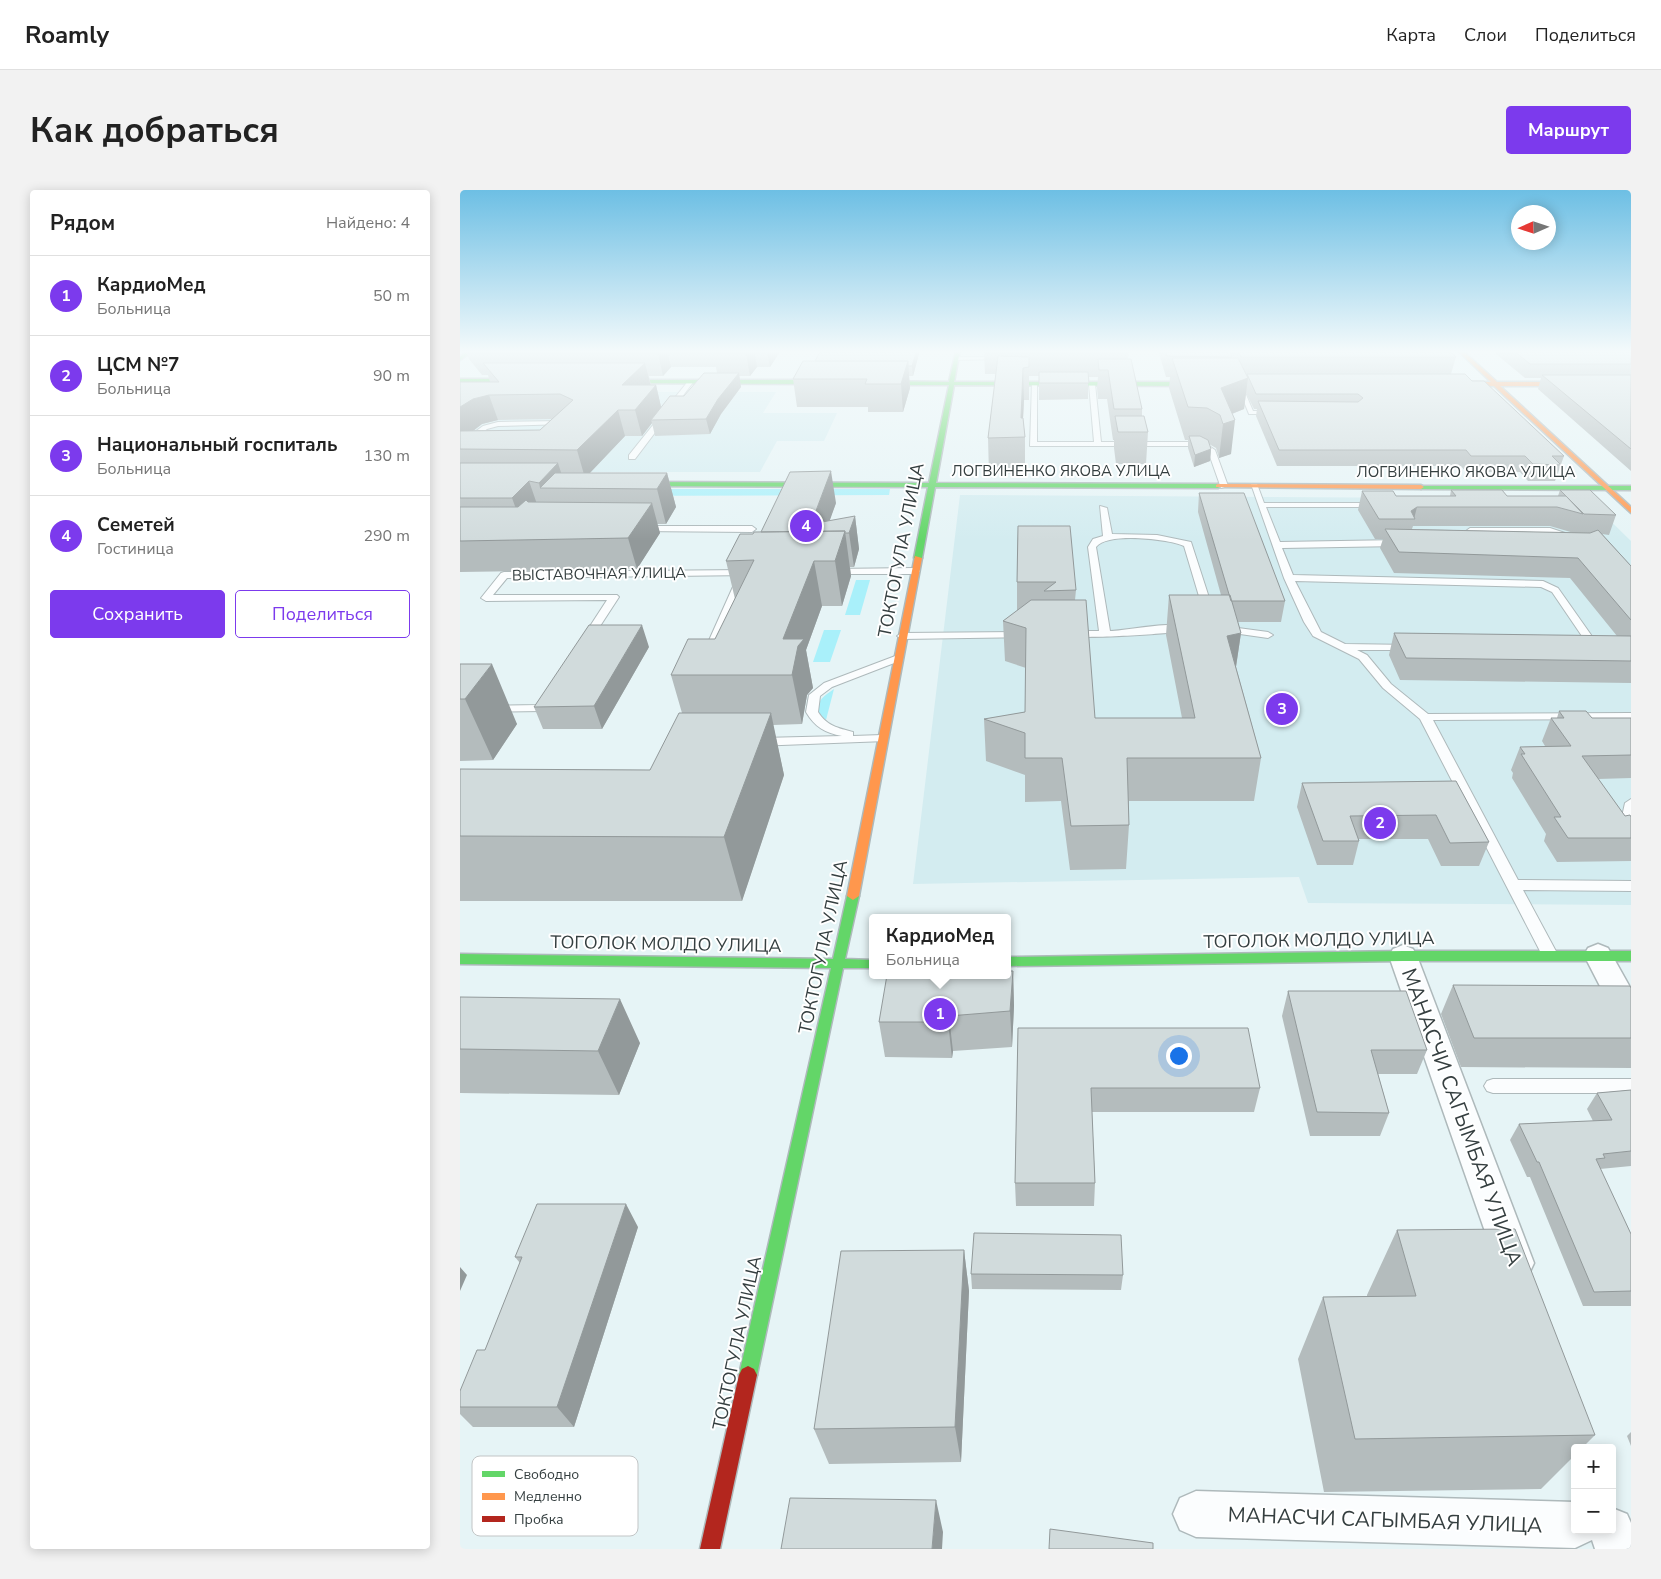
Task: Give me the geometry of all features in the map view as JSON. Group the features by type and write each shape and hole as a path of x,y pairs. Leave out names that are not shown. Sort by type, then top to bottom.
{"main road":[{"name":"ТОКТОГУЛА УЛИЦА","path":"710,1549 838,964 946,413"},
{"path":"1527,413 1631,512"},
{"name":"ЛОГВИНЕНКО ЯКОВА УЛИЦА","path":"617,484 1631,488"},
{"name":"ТОГОЛОК МОЛДО УЛИЦА","path":"1011,962 1404,956 1631,956"},
{"name":"ТОГОЛОК МОЛДО УЛИЦА","path":"460,959 869,964"}],"street":[{"path":"1598,955 1631,1017"},
{"name":"МАНАСЧИ САГЫМБАЯ УЛИЦА","path":"1404,956 1524,1290"},
{"name":"МАНАСЧИ САГЫМБАЯ УЛИЦА","path":"1196,1514 1571,1525"},
{"path":"1612,1534 1618,1549"}],"lane":[{"path":"632,457 666,413"},
{"path":"1034,413 1033,444 1200,444 1211,450 1224,486"},
{"path":"1095,413 1098,444"},
{"path":"460,447 485,427 498,424 574,424"},
{"path":"460,454 469,454"},
{"path":"1254,486 1289,578 1317,634 1327,641 1344,646 1363,657 1387,686 1426,717 1550,955"},
{"path":"1261,505 1386,505"},
{"path":"1103,508 1108,537"},
{"path":"627,529 752,529"},
{"path":"1464,531 1550,531 1577,538"},
{"path":"1105,634 1092,547 1096,541 1108,537 1167,537 1182,540 1188,544 1212,623 1268,635"},
{"path":"1276,545 1409,543"},
{"path":"820,572 915,571"},
{"path":"701,670 744,573"},
{"name":"ВЫСТАВОЧНАЯ УЛИЦА","path":"578,653 614,597 486,598 504,575 763,573"},
{"path":"1289,578 1543,584 1555,590 1591,642 1586,647 1568,647"},
{"path":"1055,634 1105,634 1194,628"},
{"path":"902,636 1035,634"},
{"path":"1344,646 1416,647"},
{"path":"882,739 831,732 817,721 812,712 815,696 828,685 898,658"},
{"path":"460,709 542,708 552,692"},
{"path":"1426,717 1631,716"},
{"path":"744,742 882,739"},
{"path":"1631,803 1628,821 1631,826"},
{"path":"1512,884 1631,886"},
{"path":"1493,1086 1631,1086"}],"shaded area":[{"path":"460,413 837,413 824,441 777,441 760,472 460,472"},
{"path":"585,489 890,489 889,495 579,496"},
{"path":"960,495 1588,499 1631,541 1631,905 1308,903 1299,877 913,884"},
{"path":"856,580 870,580 860,615 845,615"},
{"path":"824,630 841,630 830,662 813,662"},
{"path":"834,689 826,720 817,712 819,704 822,698"}],"building":[{"path":"558,413 614,413 577,450 460,449 460,431 540,430"},
{"path":"656,413 709,413 706,419 651,420"},
{"path":"991,413 1021,413 1025,437 988,438"},
{"path":"1217,413 1232,413 1235,420 1223,424 1220,415"},
{"path":"1263,413 1519,413 1564,456 1552,456 1561,465 1533,464 1525,456 1471,456 1466,450 1279,450"},
{"path":"1588,413 1631,413 1631,449"},
{"path":"1115,416 1144,416 1148,432 1118,432"},
{"path":"1189,436 1200,436 1208,440 1211,449 1195,455"},
{"path":"460,463 558,463 539,483 529,481 512,498 460,498"},
{"path":"831,471 811,524 855,516 849,533 845,533 845,531 761,532 790,472"},
{"path":"555,473 667,473 657,489 540,488"},
{"path":"1451,490 1502,490 1507,496 1566,496 1583,514 1557,507 1417,507 1411,511 1415,519 1379,519 1362,491 1393,491 1396,496 1456,496"},
{"path":"1560,490 1590,490 1616,515 1584,514"},
{"path":"1199,493 1244,493 1285,601 1231,601"},
{"path":"526,500 528,502 652,503 628,538 460,541 460,507 518,507"},
{"path":"1018,526 1070,526 1076,590 1044,591 1056,582 1017,582"},
{"path":"1385,529 1590,533 1598,530 1631,566 1631,620 1578,558 1399,552"},
{"path":"845,531 835,561 814,561 783,639 804,639 798,646 792,675 671,675 688,639 715,639 754,560 726,561 740,534 753,534 754,532"},
{"path":"1169,595 1230,595 1241,633 1227,636 1261,758 1127,758 1129,825 1071,826 1062,758 1025,758 1025,733 984,719 1025,712 1026,628 1003,621 1031,600 1086,600 1095,718 1195,718"},
{"path":"589,625 642,625 594,706 534,707"},
{"path":"1394,633 1631,636 1631,661 1406,658"},
{"path":"460,664 492,664 465,699 460,699"},
{"path":"1559,711 1586,711 1592,718 1631,718 1631,755 1582,756 1625,816 1630,815 1631,838 1568,838 1554,817 1561,817 1521,754 1525,754 1520,747 1571,746 1551,718 1564,718"},
{"path":"679,713 771,713 724,837 460,836 460,769 650,770"},
{"path":"1456,781 1489,842 1450,843 1436,815 1350,816 1359,841 1323,841 1302,783"},
{"path":"1011,971 1013,971 1010,1011 949,1016 948,1022 879,1022 886,979 1011,979"},
{"path":"1453,985 1630,986 1631,1038 1474,1038"},
{"path":"1288,991 1406,991 1427,1050 1371,1050 1389,1113 1317,1112"},
{"path":"460,997 620,999 598,1051 460,1049"},
{"path":"1018,1028 1248,1028 1260,1088 1091,1088 1095,1183 1015,1183"},
{"path":"1631,1090 1631,1151 1603,1154 1605,1158 1596,1159 1631,1234 1631,1291 1594,1292 1539,1162 1537,1162 1519,1124 1612,1120 1597,1093"},
{"path":"537,1204 626,1204 557,1407 460,1407 460,1391 477,1350 485,1350 522,1257 515,1257"},
{"path":"1515,1229 1595,1435 1355,1439 1323,1297 1416,1296 1397,1230"},
{"path":"974,1233 1121,1235 1123,1275 971,1274"},
{"path":"964,1250 955,1427 814,1429 841,1251"},
{"path":"790,1498 936,1500 932,1549 781,1549"},
{"path":"1050,1529 1153,1543 1153,1549 1049,1549"}],"traffic: fast":[{"path":"918,558 946,413"},
{"path":"634,484 1218,486"},
{"path":"1421,487 1631,488"},
{"path":"748,1375 853,896"},
{"path":"1011,962 1403,956 1631,956"},
{"path":"460,959 869,964"}],"traffic: slow":[{"path":"1527,413 1631,511"},
{"path":"1218,486 1421,487"},
{"path":"853,896 918,558"}],"traffic: jam":[{"path":"710,1549 748,1375"}],"place":[{"name":"Семетей","path":"806,526"},
{"name":"Национальный госпиталь","path":"1282,709"},
{"name":"ЦСМ №7","path":"1380,823"},
{"name":"КардиоМед","path":"940,1014"}]}
